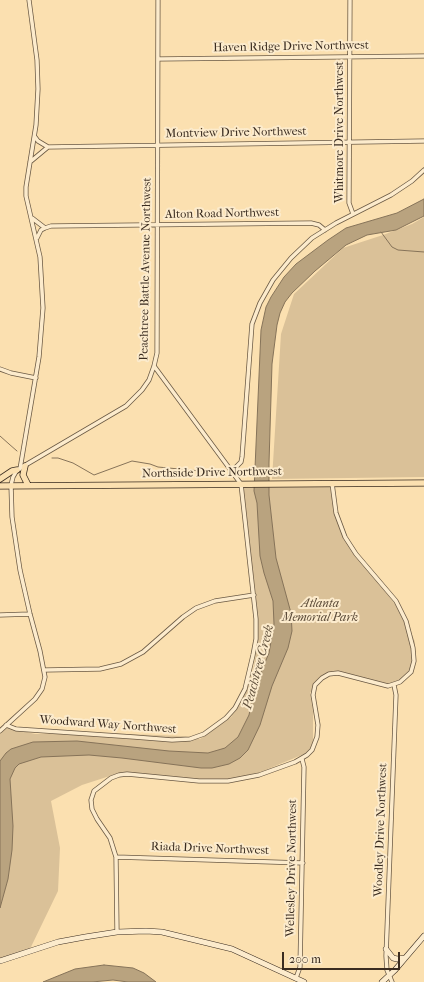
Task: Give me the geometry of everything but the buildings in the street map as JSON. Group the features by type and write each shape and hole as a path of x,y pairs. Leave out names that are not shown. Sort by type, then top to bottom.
{"main road":[{"path":"0,479 12,471 21,468 28,485"},
{"name":"Northside Drive Northwest","path":"0,486 424,483"},
{"path":"0,961 71,939 117,932 162,932 217,945 245,954 304,982"},
{"path":"382,982 424,936"},
{"path":"386,949 393,958 405,958"}],"street":[{"path":"0,731 38,695 44,683 45,670 20,570 13,525 11,485 13,477 21,468 41,342 43,308 42,274 37,240 26,196 26,187 35,136 38,77 29,0"},
{"name":"Peachtree Battle Avenue Northwest","path":"21,468 126,406 142,390 149,380 154,366 157,353 158,0"},
{"name":"Whitmore Drive Northwest","path":"350,0 349,203 353,214"},
{"name":"Haven Ridge Drive Northwest","path":"158,59 424,56"},
{"path":"30,163 48,147 38,141 35,136"},
{"name":"Montview Drive Northwest","path":"48,147 158,144 424,141"},
{"path":"232,471 241,462 242,457 250,334 255,316 266,291 281,269 301,248 325,230 401,189 424,170"},
{"path":"32,218 45,228 41,230 37,240"},
{"name":"Alton Road Northwest","path":"45,228 51,226 311,223 319,225 325,230"},
{"path":"154,366 241,484"},
{"path":"0,369 11,373 36,378"},
{"path":"117,932 116,857 110,838 94,815 91,800 94,791 111,778 120,775 128,774 199,781 228,781 259,775 302,759 312,750 317,737 318,725 313,695 315,685 322,678 329,674 338,673 383,685 394,685 406,678 413,666 413,648 404,615 396,601 356,554 345,537 336,513 332,483"},
{"name":"Woodward Way Northwest","path":"6,725 16,728 172,740 190,739 204,734 230,714 245,689 256,639 254,595 241,484"},
{"path":"45,670 100,669 121,664 143,652 183,617 196,608 215,601 254,595"},
{"path":"0,615 30,614"},
{"name":"Woodley Drive Northwest","path":"392,982 387,970 386,949 396,696 394,685"},
{"name":"Wellesley Drive Northwest","path":"296,978 300,967 303,863 304,767 302,759"},
{"name":"Riada Drive Northwest","path":"116,857 303,863"}],"green space":[{"path":"424,217 424,477 272,479 281,334 294,294 343,248 412,224"},
{"name":"Atlanta Memorial Park","path":"240,482 275,486 330,487 335,514 346,540 404,616 415,642 410,675 395,686 336,672 320,677 310,693 313,711 313,742 309,752 263,771 221,782 116,774 82,785 51,801 60,848 58,891 29,951 0,960 0,734 7,727 35,734 102,733 182,736 200,739 231,717 242,702 253,671 258,641 256,595"}],"shaded area":[{"path":"424,199 424,216 396,230 367,235 346,245 292,293 285,302 280,313 272,364 269,495 276,558 291,613 292,631 288,648 272,686 260,725 248,750 240,758 229,764 212,768 89,755 41,757 19,764 15,768 10,779 13,826 12,850 8,879 0,908 0,761 11,749 33,742 77,741 169,751 208,753 225,748 238,737 249,715 255,686 269,653 274,624 273,601 260,556 257,503 254,491 261,330 266,307 284,277 296,264 328,240 346,228 397,213"},
{"path":"104,965 133,968 144,973 156,982 128,982 113,980 92,982 43,982 75,969"}],"waterway":[{"path":"381,232 392,247 398,250 424,252"},
{"path":"0,436 17,451"},
{"path":"52,458 58,458 73,463 94,475 132,461 158,467 211,472 225,471"},
{"path":"247,472 254,472"}],"water label":[{"name":"Peachtree Creek","path":"259,667"}]}
